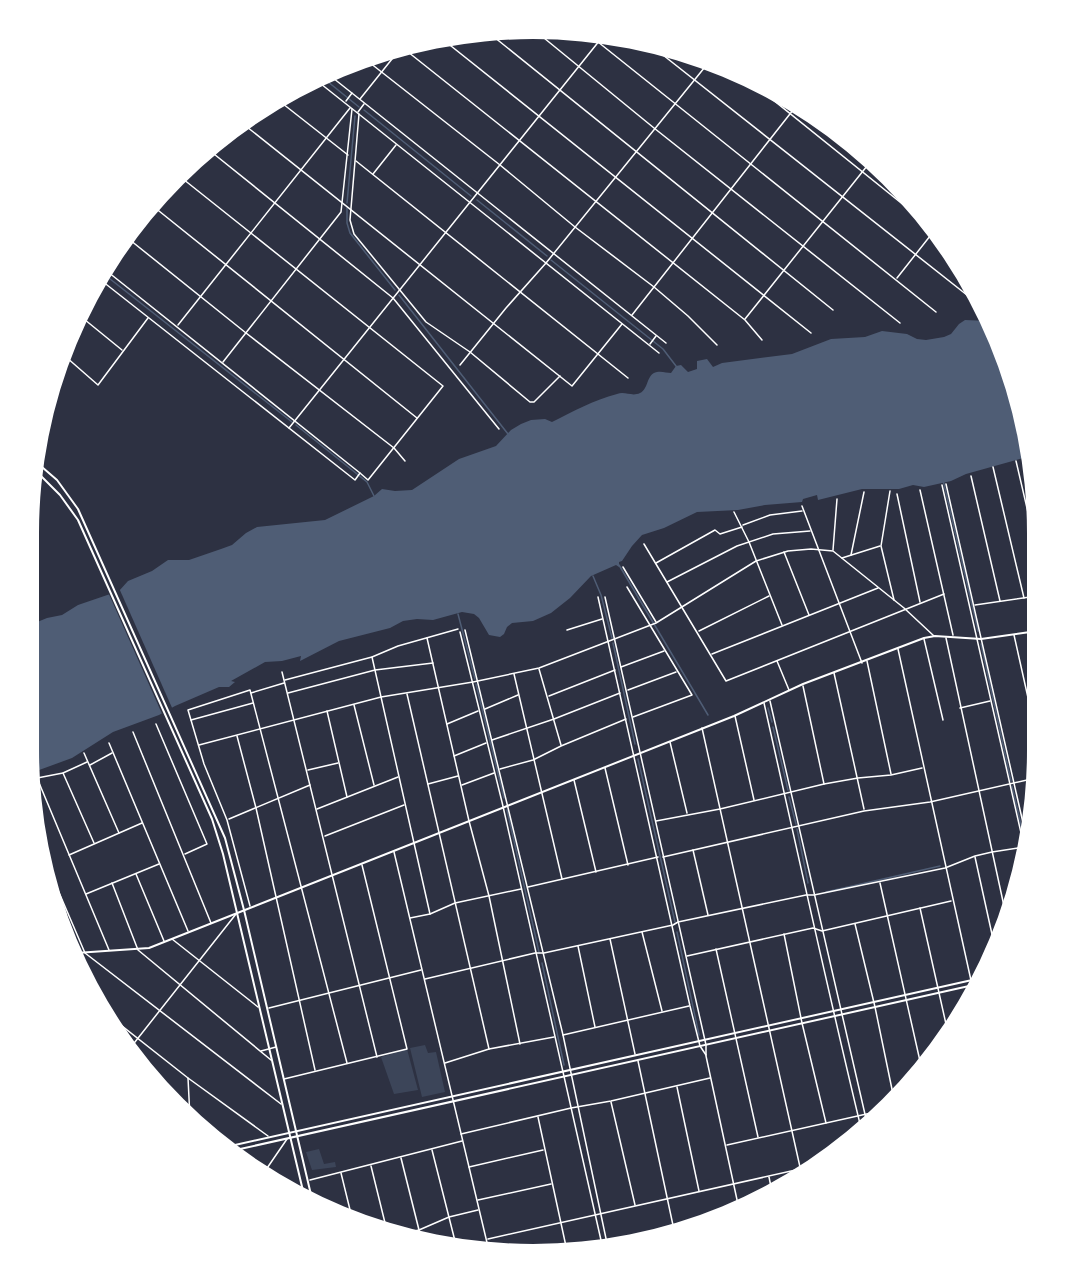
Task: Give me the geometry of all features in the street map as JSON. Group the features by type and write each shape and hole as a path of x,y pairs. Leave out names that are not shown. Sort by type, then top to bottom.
{"main road":[{"path":"43,468 57,480 72,500 103,562 221,828 244,910 310,1190"},
{"path":"42,477 71,509 168,720 215,829 268,1049 284,1105 302,1186"},
{"path":"84,952 149,948 734,716 803,684 924,638 935,636 979,639 1027,632"},
{"path":"235,1144 969,981"},
{"path":"242,1149 966,987"}],"street":[{"path":"546,39 654,128 900,323"},
{"path":"498,40 833,310"},
{"path":"289,429 597,43"},
{"path":"600,43 936,312"},
{"path":"451,46 811,333"},
{"path":"410,55 745,320 762,340"},
{"path":"666,57 966,295"},
{"path":"360,99 391,60"},
{"path":"373,65 654,287 717,345"},
{"path":"460,365 554,254 702,69"},
{"path":"336,81 666,343"},
{"path":"324,86 659,353"},
{"path":"346,101 351,94"},
{"path":"777,103 898,201"},
{"path":"364,104 359,113 351,209 350,226 354,234 426,322 470,352 530,402 534,402 560,376"},
{"path":"285,106 348,155"},
{"path":"177,327 351,108"},
{"path":"223,362 339,215 344,203 351,108"},
{"path":"632,315 790,114"},
{"path":"249,129 572,386 622,324"},
{"path":"373,174 397,144"},
{"path":"215,155 393,298 499,429"},
{"path":"355,160 628,378"},
{"path":"745,320 865,168"},
{"path":"112,275 296,420 368,480 394,448 443,386 186,182"},
{"path":"159,211 417,418"},
{"path":"896,279 929,237"},
{"path":"133,243 394,448 405,460"},
{"path":"106,284 356,480 360,473"},
{"path":"70,361 98,384 148,318"},
{"path":"87,322 123,351"},
{"path":"650,344 657,336"},
{"path":"1016,461 1026,504"},
{"path":"993,467 1024,598"},
{"path":"971,476 1000,601"},
{"path":"946,484 974,605 991,701 1020,831"},
{"path":"942,485 1022,819"},
{"path":"920,490 953,637"},
{"path":"890,491 881,546 894,601"},
{"path":"851,555 864,492"},
{"path":"897,494 920,603"},
{"path":"833,551 837,499"},
{"path":"801,506 862,663"},
{"path":"656,564 715,531 720,534 770,515 803,511"},
{"path":"734,512 749,542 783,626"},
{"path":"950,518 954,517"},
{"path":"667,582 749,542 773,534 811,531"},
{"path":"644,544 726,681 904,608 944,594"},
{"path":"841,558 881,546"},
{"path":"199,745 381,697 473,682 539,668 656,623 756,561 784,552 818,549 833,551 935,636"},
{"path":"784,552 810,616"},
{"path":"623,567 656,623"},
{"path":"627,587 692,695 632,717"},
{"path":"710,655 879,588"},
{"path":"697,632 770,596"},
{"path":"598,597 690,1006 700,1046 706,1056"},
{"path":"605,597 706,1045 706,1056 737,1199"},
{"path":"974,605 1027,598"},
{"path":"969,602 973,601"},
{"path":"567,630 603,618"},
{"path":"465,630 544,953 606,1239"},
{"path":"251,693 372,657 398,646 459,631 503,807 601,1239"},
{"path":"1014,634 1027,693"},
{"path":"945,637 1003,902"},
{"path":"427,638 469,821 489,896 520,1044"},
{"path":"924,638 944,720"},
{"path":"898,648 970,979"},
{"path":"621,667 664,651"},
{"path":"372,657 430,914"},
{"path":"777,660 789,690"},
{"path":"867,660 891,775"},
{"path":"288,693 375,670 433,663"},
{"path":"539,668 561,746"},
{"path":"548,697 615,670"},
{"path":"626,690 677,671"},
{"path":"282,672 377,1057"},
{"path":"834,673 864,811"},
{"path":"514,674 562,879"},
{"path":"803,684 824,784"},
{"path":"250,907 227,820 188,710 250,690 347,1063"},
{"path":"407,693 489,1049"},
{"path":"492,740 621,693"},
{"path":"485,709 519,695"},
{"path":"726,1145 865,1115 770,701"},
{"path":"960,708 991,701"},
{"path":"191,720 254,703"},
{"path":"764,703 813,928 835,1011 859,1121"},
{"path":"354,704 375,786"},
{"path":"327,711 347,798"},
{"path":"447,724 479,711"},
{"path":"734,716 754,801"},
{"path":"499,770 533,760 627,719"},
{"path":"156,724 207,844 184,854"},
{"path":"702,728 799,1166"},
{"path":"133,732 212,924"},
{"path":"237,735 277,896 315,1070"},
{"path":"670,741 687,815"},
{"path":"109,743 189,932"},
{"path":"454,756 486,743"},
{"path":"84,753 119,833"},
{"path":"90,766 113,753"},
{"path":"40,777 63,773 88,762"},
{"path":"307,770 339,763"},
{"path":"604,767 628,865"},
{"path":"655,821 720,809 824,784 891,775 923,768"},
{"path":"63,773 95,844"},
{"path":"461,785 494,773"},
{"path":"428,784 459,776"},
{"path":"317,809 399,777"},
{"path":"574,779 596,872"},
{"path":"663,857 864,811 930,802 1026,780"},
{"path":"227,820 311,784"},
{"path":"40,786 110,951"},
{"path":"324,837 405,805"},
{"path":"69,855 143,823"},
{"path":"425,979 673,925 708,915 945,868 975,856 1017,848"},
{"path":"693,849 708,915"},
{"path":"394,851 486,1240 791,1171"},
{"path":"975,856 992,932"},
{"path":"527,887 658,857"},
{"path":"86,894 160,863"},
{"path":"284,1079 407,1049 362,864"},
{"path":"136,873 164,941"},
{"path":"880,882 919,1058"},
{"path":"112,883 138,950 271,1060"},
{"path":"410,918 430,914 455,903 522,889"},
{"path":"686,956 813,928 822,931 952,901"},
{"path":"63,903 84,952 284,1105"},
{"path":"920,908 946,1021"},
{"path":"135,1042 236,914"},
{"path":"855,923 892,1089"},
{"path":"642,931 662,1013"},
{"path":"784,934 826,1123"},
{"path":"610,938 636,1055"},
{"path":"171,939 259,1007"},
{"path":"578,946 595,1028"},
{"path":"716,949 758,1137"},
{"path":"267,1009 422,970"},
{"path":"563,1035 690,1006"},
{"path":"125,1028 268,1137"},
{"path":"444,1063 489,1049 555,1037"},
{"path":"261,1051 276,1047"},
{"path":"638,1060 673,1224"},
{"path":"188,1078 189,1104"},
{"path":"461,1134 711,1078"},
{"path":"677,1086 700,1192"},
{"path":"611,1101 635,1207"},
{"path":"538,1116 565,1243"},
{"path":"268,1167 290,1138"},
{"path":"308,1181 463,1141"},
{"path":"432,1149 454,1238"},
{"path":"469,1167 544,1150"},
{"path":"401,1157 419,1230 449,1217 479,1210"},
{"path":"371,1165 385,1221"},
{"path":"341,1172 350,1208"},
{"path":"768,1177 770,1183"},
{"path":"478,1200 552,1184"}],"shaded area":[{"path":"965,320 978,321 1001,374 1021,458 966,474 951,481 924,487 913,485 899,489 862,489 818,500 817,495 803,499 802,502 738,510 697,512 664,528 642,535 619,562 619,567 616,565 591,576 570,598 551,613 533,621 512,623 500,637 489,635 474,614 462,612 433,620 403,621 390,628 339,641 300,661 301,656 282,661 265,662 231,681 235,682 229,687 219,687 159,715 113,732 72,758 40,770 39,621 62,615 78,605 119,591 128,581 152,571 168,560 189,560 232,545 257,527 325,520 374,496 382,489 412,490 459,459 496,446 511,430 521,424 531,420 545,419 552,422 583,406 620,393 640,393 653,373 671,373 676,366 681,365 688,372 697,369 697,361 707,359 713,367 722,363 792,354 831,339 865,337 882,331 907,334 926,340 951,334"},
{"path":"425,1045 428,1053 436,1052 445,1092 422,1097 410,1048"},
{"path":"407,1049 418,1090 394,1094 381,1057"},
{"path":"319,1149 324,1164 335,1162 336,1167 312,1170 306,1152"}],"pier":[{"path":"119,588 173,710 163,716 108,592"}],"waterway":[{"path":"330,83 359,107"},
{"path":"364,110 471,196"},
{"path":"347,203 355,116"},
{"path":"477,200 547,256"},
{"path":"347,208 350,233 395,290"},
{"path":"551,260 663,349 676,366"},
{"path":"110,279 292,422"},
{"path":"399,295 508,434"},
{"path":"296,425 367,482 374,496"},
{"path":"943,480 978,631"},
{"path":"619,565 708,715"},
{"path":"593,576 601,595 612,638"},
{"path":"458,614 475,679"},
{"path":"613,643 635,744"},
{"path":"981,644 1011,781"},
{"path":"476,684 504,798"},
{"path":"768,708 772,722"},
{"path":"773,727 788,790"},
{"path":"638,759 675,922"},
{"path":"1012,786 1021,826"},
{"path":"789,797 796,824"},
{"path":"507,810 539,952"},
{"path":"797,829 808,883"},
{"path":"826,892 940,866"},
{"path":"677,932 699,1035"},
{"path":"542,963 564,1065"}]}
